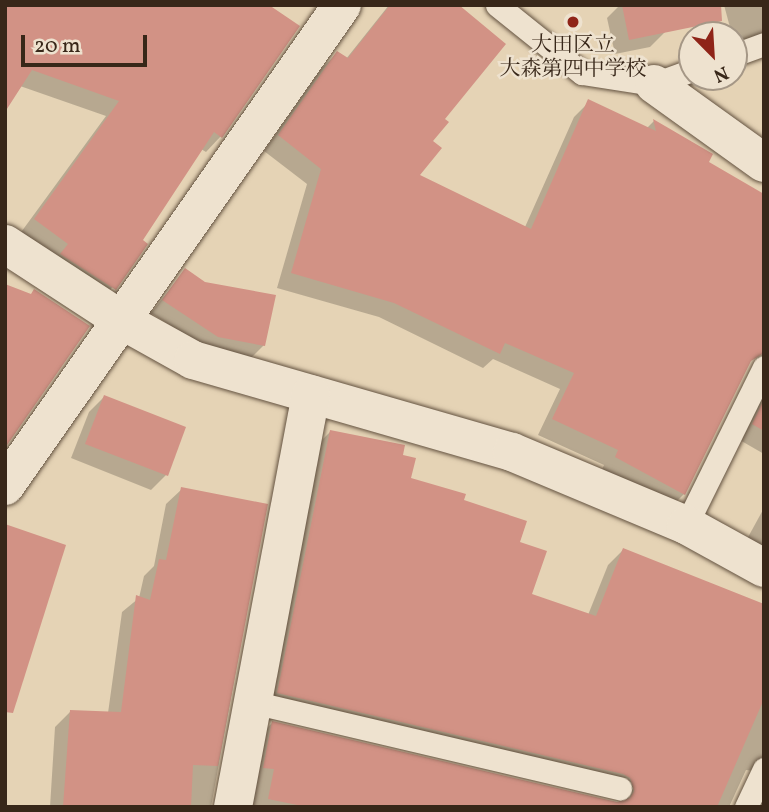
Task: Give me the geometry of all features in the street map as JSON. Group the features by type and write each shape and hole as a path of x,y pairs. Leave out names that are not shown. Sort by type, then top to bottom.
{"street":[{"path":"5,486 342,5"},
{"path":"654,84 764,163"},
{"path":"5,244 122,321 192,360 512,453 687,525 764,568"},
{"path":"233,807 311,394"}],"lane":[{"path":"497,5 582,73 654,84 678,75"},
{"path":"687,525 764,367"},
{"path":"252,702 620,788"},
{"path":"746,807 764,769"}],"building":[{"path":"5,5 269,5 300,26 222,138 214,132 143,240 148,244 116,290 60,254 68,244 34,219 119,101 32,70 5,112"},
{"path":"390,5 459,5 506,44 445,119 449,122 433,141 442,148 420,175 531,229 588,99 656,131 653,119 713,154 709,162 764,194 764,353 751,361 685,495 615,457 618,450 552,419 574,373 505,343 500,354 394,303 291,273 321,169 278,135 337,51 348,58"},
{"path":"622,5 721,5 722,21 678,21 678,30 629,40"},
{"path":"185,268 205,282 276,295 265,346 218,337 162,300"},
{"path":"5,284 31,294 34,289 90,326 5,448"},
{"path":"104,395 186,427 168,476 85,444"},
{"path":"764,399 764,431 752,424"},
{"path":"330,430 405,445 403,455 416,458 411,478 466,494 464,500 527,521 520,542 547,551 532,594 596,616 623,548 764,604 764,699 717,807 307,807 268,799 274,769 263,768 272,721 617,802 630,798 634,791 630,778 623,774 277,693"},
{"path":"181,487 268,504 218,766 193,765 191,807 63,807 70,710 121,712 136,595 150,600 159,559 166,560"},
{"path":"5,524 66,545 13,713 5,712"}],"place":[{"name":"大田区立 大森第四中学校","path":"573,22"}]}
